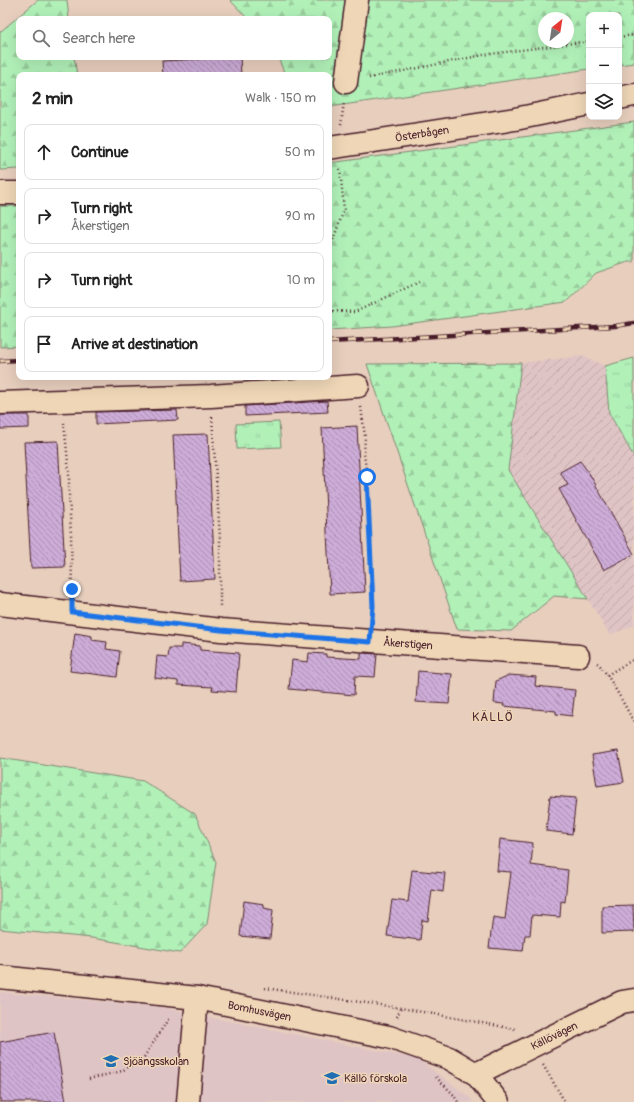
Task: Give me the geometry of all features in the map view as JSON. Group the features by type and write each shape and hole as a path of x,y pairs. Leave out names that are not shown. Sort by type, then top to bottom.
{"street":[{"path":"346,82 357,0"},
{"path":"622,97 634,95"},
{"name":"Österbågen","path":"515,119 586,105"},
{"path":"622,108 634,107"},
{"name":"Österbågen","path":"334,147 515,119 586,111"},
{"path":"0,193 16,193"},
{"path":"0,403 211,396 358,386"},
{"name":"Åkerstigen","path":"0,604 221,630 578,656"},
{"name":"Bomhusvägen","path":"0,977 189,997 389,1037 449,1058 476,1074 498,1102"},
{"path":"188,1102 189,997"},
{"name":"Källövägen","path":"476,1074 628,1001"}],"path":[{"path":"622,37 634,35"},
{"path":"332,243 344,210 334,147 346,82 483,55 586,41"},
{"path":"332,311 355,312 419,282"},
{"path":"358,386 365,437 364,454 367,477 373,606 370,642"},
{"path":"211,396 219,504 221,630"},
{"path":"61,401 69,472 72,550 72,612"},
{"path":"578,656 600,664 634,722"},
{"path":"607,675 634,659"},
{"path":"89,1079 122,1070 144,1057 164,1027 189,997"}],"shaded area":[{"path":"583,356 605,366 609,413 634,457 634,625 610,635 508,470 521,363"},
{"name":"Sjöängsskolan","path":"0,992 159,1007 418,1059 469,1097 473,1102 0,1102"}],"green space":[{"path":"38,0 67,0 69,16 19,16"},
{"path":"230,0 634,0 634,63 622,65 622,12 586,12 586,69 332,107 332,72 284,72 279,60 332,60 332,16 245,16"},
{"path":"16,19 16,60 74,60 76,72 16,72 16,169 0,170 0,32"},
{"path":"634,122 634,262 628,262 596,273 566,302 392,326 332,330 332,163"},
{"path":"0,206 16,206 16,346 0,347"},
{"path":"634,358 634,457 609,413 605,366"},
{"path":"521,363 508,470 588,599 554,596 511,631 457,629 367,364"},
{"path":"279,422 281,447 237,449 236,424"},
{"path":"0,758 143,781 195,814 216,862 207,924 180,953 92,938 0,929"}],"building":[{"path":"240,60 241,72 163,72 162,61"},
{"path":"327,401 328,412 245,416 245,406"},
{"path":"177,410 178,420 96,424 96,412"},
{"path":"0,415 29,415 29,428 0,429"},
{"path":"357,426 365,592 330,594 322,428"},
{"path":"208,434 215,579 180,581 173,435"},
{"path":"58,441 65,567 31,568 24,442"},
{"path":"580,461 589,473 634,554 604,570 559,489 568,485 560,472"},
{"path":"75,633 92,636 92,640 107,642 106,649 120,651 117,677 70,671"},
{"path":"181,644 200,646 200,650 239,653 236,692 212,690 213,687 178,685 178,681 155,678 157,656 168,657 169,648 181,648"},
{"path":"309,653 326,654 326,657 361,659 361,653 377,654 375,677 355,676 354,695 289,689 292,660 308,662"},
{"path":"418,671 452,674 449,704 416,702"},
{"path":"509,675 536,677 535,686 575,690 572,716 556,714 556,711 503,706 504,704 494,703 496,681"},
{"path":"618,751 624,782 597,786 592,755"},
{"path":"550,796 576,798 572,834 546,831"},
{"path":"500,839 533,843 531,865 568,870 565,902 561,901 560,917 532,915 530,935 525,935 523,951 489,948 493,917 505,919 511,872 497,871"},
{"path":"412,870 445,873 443,892 432,890 428,921 422,920 420,940 387,936 392,900 408,902"},
{"path":"244,901 264,904 264,908 273,910 270,939 240,936"},
{"path":"633,905 634,932 602,933 602,906"},
{"path":"54,1032 66,1102 0,1102 0,1042"}],"railway":[{"path":"332,342 615,326 634,323"},
{"path":"0,361 16,360"}],"place":[{"name":"Sjöängsskolan","path":"111,1061"},
{"name":"Källö förskola","path":"332,1078"}],"district":[{"name":"KÄLLÖ","path":"493,717"}],"route":[{"path":"72,589 72,612 221,630 370,642 373,606 367,477"}]}
